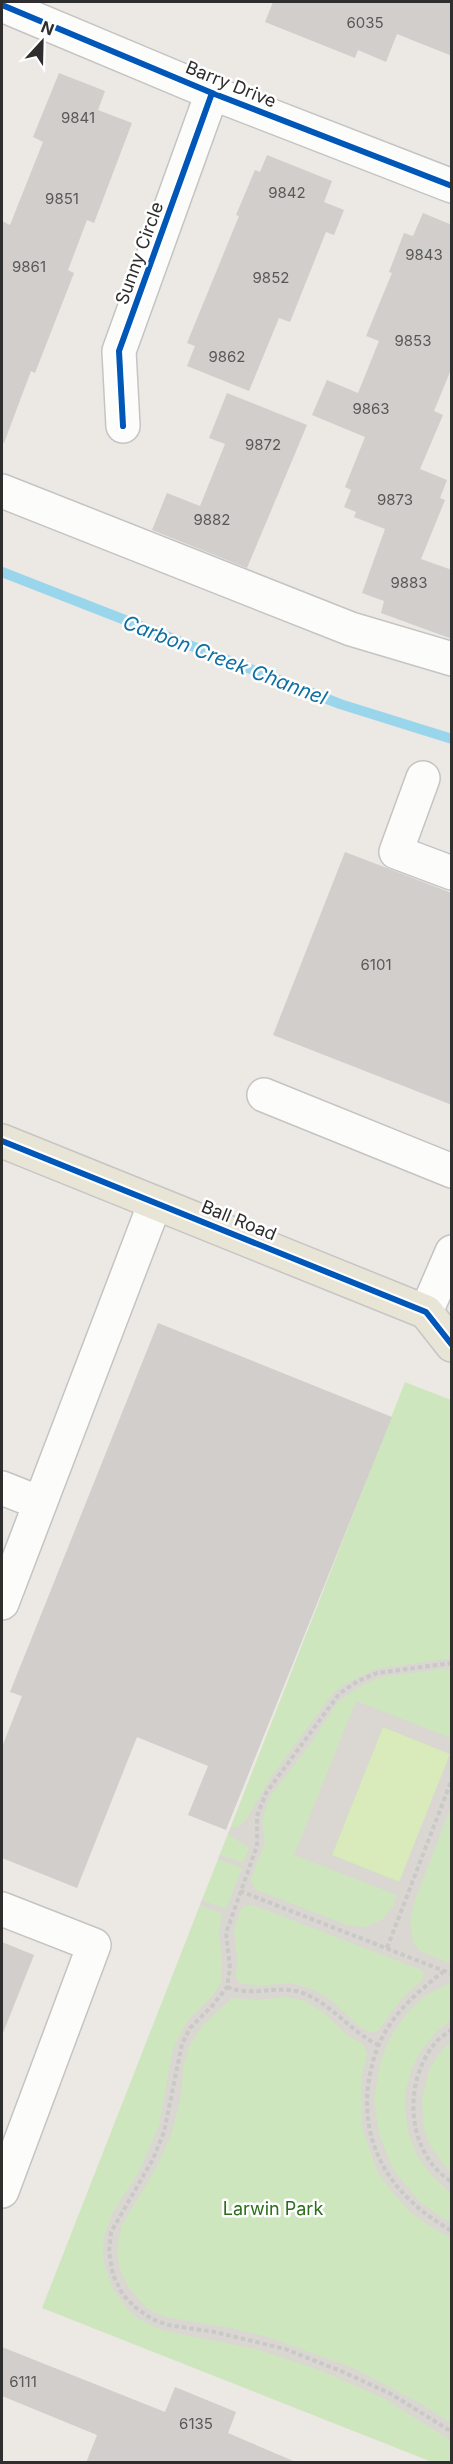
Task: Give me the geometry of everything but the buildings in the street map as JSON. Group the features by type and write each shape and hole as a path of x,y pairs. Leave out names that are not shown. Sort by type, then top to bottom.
{"main road":[{"name":"Ball Road","path":"2,1141 155,1203 439,1308 452,1344"}],"street":[{"name":"Barry Drive","path":"2,5 212,93 452,186"},
{"name":"Sunny Circle","path":"123,426 119,351 212,93"},
{"path":"2,491 351,629 452,659"},
{"path":"423,778 396,852 452,873"},
{"path":"264,1095 452,1171"},
{"path":"2,1603 155,1203"},
{"path":"439,1308 452,1251"},
{"path":"2,1488 40,1503"},
{"path":"2,1909 94,1945 2,2191"}],"path":[{"path":"452,1663 377,1673 358,1681 339,1694 266,1792 257,1816 257,1846 226,1933 230,1968 227,1987 190,2028 182,2044 164,2132 153,2159 111,2232 109,2252 113,2275 123,2295 152,2319 168,2325 215,2332 285,2349 391,2394 452,2432"},
{"path":"387,1948 452,1779"},
{"path":"240,1891 452,1974"},
{"path":"444,1971 399,2012 378,2045 370,2075 367,2103 368,2126 375,2149 386,2171 403,2194 428,2217 452,2231"},
{"path":"227,1987 241,1993 278,1990 304,1994 327,2006 353,2030 378,2045"},
{"path":"452,2030 437,2041 422,2066 412,2096 414,2124 426,2154 444,2177 452,2182"}],"green space":[{"name":"Larwin Park","path":"405,1382 451,1400 451,2462 432,2462 42,2308"},
{"path":"383,1727 450,1754 400,1882 332,1855"}],"shaded area":[{"path":"451,1658 451,1668 381,1677 357,1688 337,1703 311,1743 269,1798 262,1821 265,1842 251,1879 254,1888 259,1891 347,1925 365,1927 383,1919 393,1906 397,1895 294,1855 356,1701 451,1738 451,1806 414,1903 410,1920 413,1942 420,1951 451,1964 451,1982 425,1996 408,2012 397,2027 381,2060 374,2099 379,2134 393,2169 419,2201 451,2222 451,2238 410,2212 377,2171 362,2127 361,2079 367,2054 363,2044 348,2036 324,2013 305,2001 286,1997 257,2000 232,1998 203,2025 190,2044 184,2064 180,2102 171,2135 155,2170 121,2226 117,2252 120,2270 129,2288 147,2308 165,2317 268,2337 351,2367 418,2402 451,2423 451,2441 385,2399 317,2369 256,2349 165,2331 140,2320 129,2311 113,2289 104,2263 104,2237 112,2214 140,2170 159,2125 173,2048 188,2020 214,1994 221,1982 219,1932 222,1914 200,1905 202,1900 226,1909 242,1868 218,1859 220,1855 243,1863 249,1848 228,1834 231,1827 237,1827 246,1820 271,1777 333,1693 345,1684 375,1669","holes":["383,1727 450,1754 399,1882 332,1855","253,1905 419,1969 423,1972 423,1979 401,1999 379,2030 373,2033 360,2027 326,1996 309,1988 290,1983 257,1986 239,1983 236,1977 234,1930 240,1911 244,1906"]},
{"path":"451,2020 451,2041 438,2055 429,2070 422,2101 424,2130 431,2147 451,2174 451,2193 432,2176 416,2154 408,2132 405,2094 411,2071 419,2054 436,2032"}],"waterway":[{"name":"Carbon Creek Channel","path":"2,572 340,704 452,739"}],"cycle path":[{"path":"2,5 212,93 452,186"},
{"path":"123,426 119,351 212,93"},
{"path":"2,1141 426,1312 452,1345"}]}
